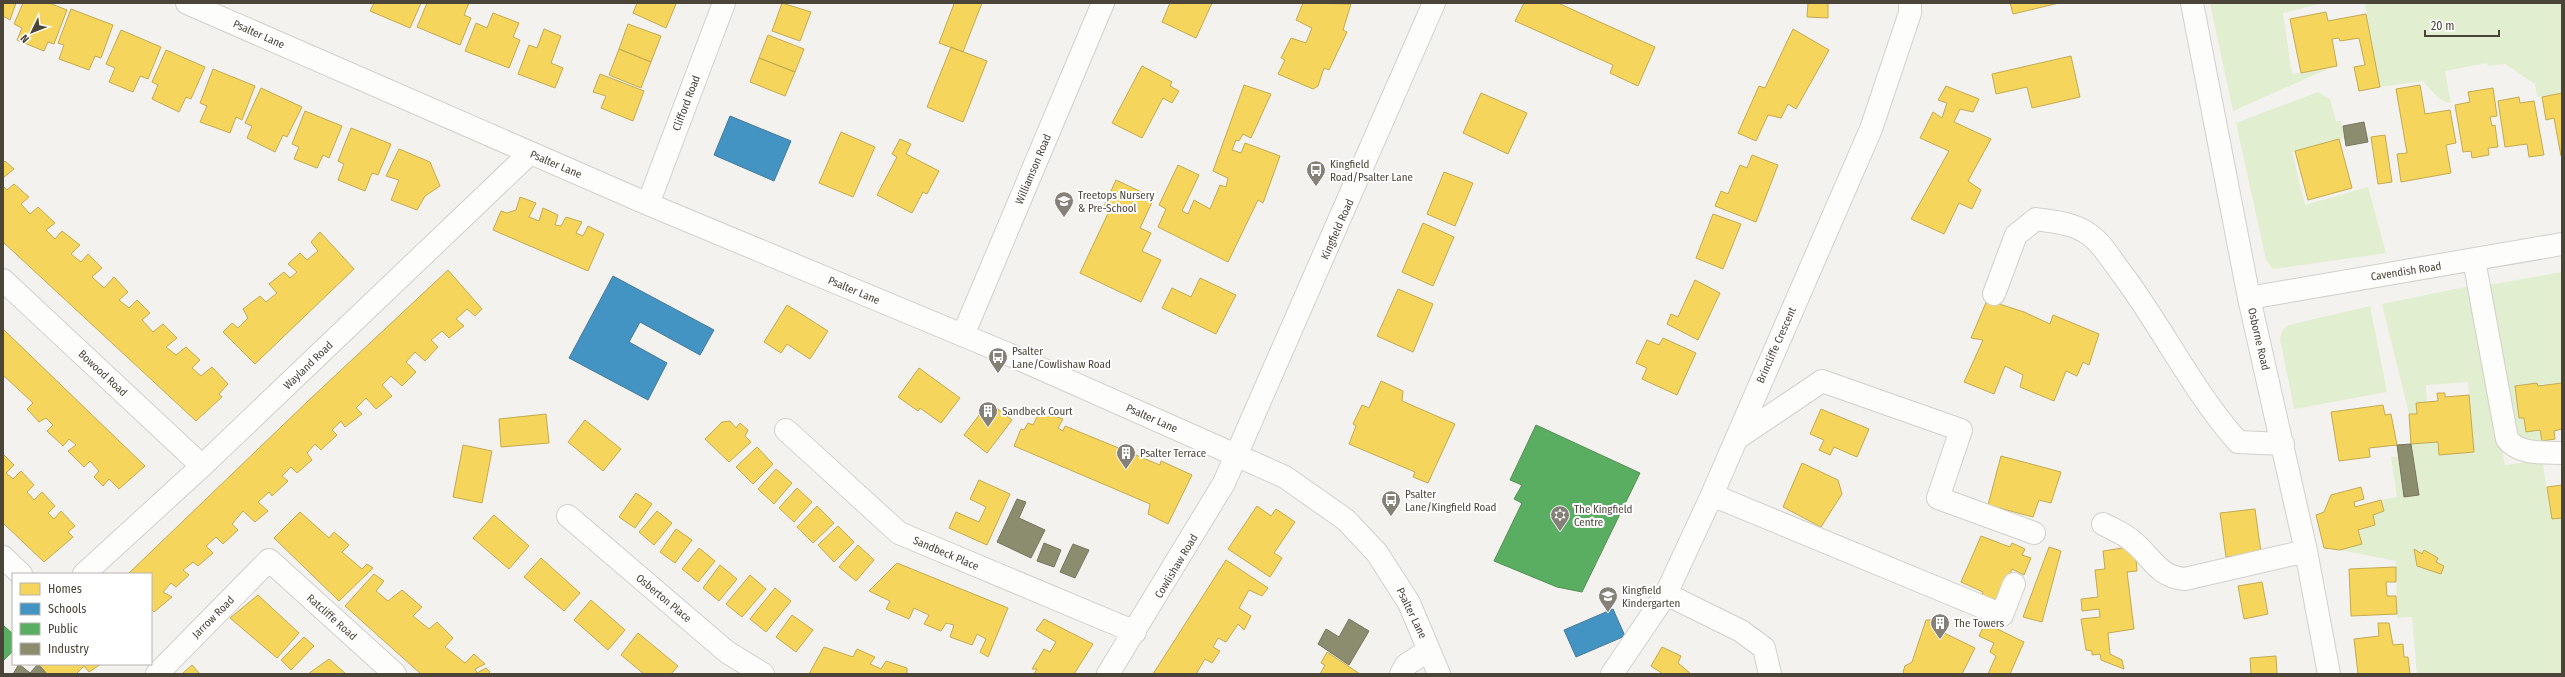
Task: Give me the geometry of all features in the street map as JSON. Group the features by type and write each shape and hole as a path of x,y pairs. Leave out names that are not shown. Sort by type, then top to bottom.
{"street":[{"name":"Psalter Lane","path":"187,3 648,204 963,335 1238,455 1302,488 1346,520 1362,536 1386,565 1409,603 1439,674"},
{"name":"Clifford Road","path":"648,204 724,3"},
{"name":"Williamson Road","path":"963,335 1103,3"},
{"name":"Kingfield Road","path":"1238,455 1434,3"},
{"name":"Brincliffe Crescent","path":"1612,674 1666,594 1712,495 1870,129 1910,13 1910,3"},
{"name":"Osborne Road","path":"2192,3 2249,298 2306,551 2329,674"},
{"name":"Wayland Road","path":"85,573 202,466 530,153"},
{"path":"1994,294 2016,235 2036,219 2071,224 2091,235 2142,300 2221,423 2238,442 2283,444"},
{"name":"Cavendish Road","path":"2249,298 2562,244"},
{"path":"2474,260 2507,439 2511,445 2521,450 2562,453"},
{"name":"Bowood Road","path":"3,280 202,466"},
{"path":"1736,439 1822,381 1961,430 1938,498 2034,533"},
{"name":"Sandbeck Place","path":"786,430 899,533 1135,632"},
{"name":"Cowlishaw Road","path":"1108,674 1219,494 1238,455"},
{"path":"1712,495 2002,615 2014,584"},
{"name":"Osberton Place","path":"568,516 727,652 763,674"},
{"path":"2103,524 2131,540 2160,570 2172,578 2185,579 2306,551"},
{"path":"3,557 20,573"},
{"name":"Jarrow Road","path":"157,674 269,560"},
{"name":"Ratcliffe Road","path":"269,560 395,674"},
{"path":"1666,594 1741,631 1764,648 1770,674"},
{"path":"1401,674 1406,665 1429,650"}],"green space":[{"path":"2210,3 2323,3 2283,13 2292,74 2330,68 2233,111"},
{"path":"2365,3 2562,3 2562,93 2537,97 2535,84 2505,64 2488,66 2487,63 2445,71 2451,103 2439,98 2423,81 2380,87"},
{"path":"2318,92 2330,99 2336,121 2341,121 2344,138 2292,152 2305,205 2368,187 2386,253 2273,269 2266,260 2236,123"},
{"path":"2562,272 2562,383 2515,386 2519,418 2524,418 2526,432 2540,430 2542,441 2525,445 2512,440 2484,286"},
{"path":"2470,286 2505,465 2542,460 2552,519 2562,518 2562,674 2417,674 2412,617 2397,618 2396,561 2340,550 2362,544 2358,530 2375,525 2373,515 2384,511 2381,500 2397,497 2391,457 2398,457 2404,496 2419,494 2411,444 2438,442 2473,452 2468,382 2426,385 2427,402 2416,403 2417,414 2409,414 2382,304","holes":["2414,550 2422,554 2425,550 2438,558 2436,562 2444,566 2441,574 2417,566"]},
{"path":"2370,306 2387,392 2294,409 2280,339 2283,329 2289,325"}],"building: Homes":[{"path":"3,3 16,3 10,20 3,16"},
{"path":"23,3 49,3 67,10 54,44 48,42 44,51 17,40 22,28 14,24"},
{"path":"374,3 421,3 410,28 370,11"},
{"path":"427,3 469,3 464,15 471,18 460,45 417,27"},
{"path":"637,3 676,4 666,28 633,13"},
{"path":"782,3 811,12 800,41 772,31"},
{"path":"951,3 982,3 963,52 939,43 954,4"},
{"path":"1170,3 1212,3 1196,38 1162,22"},
{"path":"1303,3 1351,4 1343,30 1347,32 1329,70 1324,68 1318,86 1313,89 1278,74 1285,60 1281,58 1291,38 1306,43 1312,28 1296,20"},
{"path":"1524,3 1558,3 1655,47 1638,86 1610,73 1613,65 1515,21"},
{"path":"1808,3 1828,3 1828,18 1807,17"},
{"path":"2010,3 2059,3 2013,14"},
{"path":"71,9 113,25 101,58 95,56 89,70 59,59 64,45 58,43"},
{"path":"2326,12 2328,21 2366,14 2380,87 2359,91 2354,67 2365,65 2359,38 2340,41 2339,38 2332,39 2337,66 2301,73 2290,19"},
{"path":"493,13 519,23 513,37 520,40 509,68 465,51 476,23 487,28"},
{"path":"628,24 661,36 651,62 619,49"},
{"path":"544,29 561,36 551,63 563,68 555,88 518,74 529,45 537,48"},
{"path":"1793,29 1829,50 1796,109 1788,104 1781,118 1768,115 1756,141 1738,133 1759,86 1765,88"},
{"path":"121,30 161,47 148,79 140,76 133,92 109,82 115,68 106,64"},
{"path":"768,35 804,49 795,72 759,58"},
{"path":"951,47 987,61 963,122 927,107"},
{"path":"619,49 651,62 641,88 609,75"},
{"path":"166,50 205,67 191,99 186,97 179,112 152,99 158,85 152,82"},
{"path":"2071,56 2080,97 2032,108 2027,87 1996,94 1992,74"},
{"path":"759,58 795,72 785,96 750,82"},
{"path":"1142,66 1172,82 1170,86 1179,91 1172,103 1163,98 1142,138 1112,123"},
{"path":"213,69 255,86 242,120 236,117 230,133 200,122 207,106 200,103"},
{"path":"600,74 644,91 633,121 601,108 606,96 593,92"},
{"path":"1244,85 1271,94 1251,138 1243,134 1239,141 1236,140 1232,150 1241,153 1245,143 1280,156 1263,203 1258,200 1228,262 1158,227 1166,209 1159,205 1178,165 1199,175 1182,211 1188,214 1194,200 1210,209 1220,185 1226,187 1228,178 1213,171"},
{"path":"2420,85 2425,114 2450,110 2456,143 2446,145 2451,173 2401,182 2397,154 2407,153 2396,89"},
{"path":"1946,86 1979,99 1973,112 1960,109 1954,122 1991,139 1968,181 1981,190 1972,209 1959,203 1944,234 1911,219 1949,151 1920,138 1933,112 1942,118 1947,103 1938,100"},
{"path":"261,88 302,107 287,137 283,135 275,152 247,138 252,126 245,123"},
{"path":"2493,88 2497,116 2490,117 2492,126 2495,125 2498,147 2488,148 2489,155 2472,158 2471,151 2463,152 2455,105 2470,102 2468,92"},
{"path":"1481,93 1527,113 1508,154 1463,133"},
{"path":"2562,93 2561,156 2554,118 2546,120 2542,97"},
{"path":"2519,97 2520,103 2534,101 2544,155 2529,157 2527,144 2505,147 2498,101"},
{"path":"305,111 342,126 329,158 323,155 317,168 294,159 299,147 292,144"},
{"path":"351,128 391,144 378,175 372,173 365,191 338,180 344,164 338,161"},
{"path":"841,132 875,147 853,197 819,183"},
{"path":"2385,135 2392,182 2378,184 2371,137"},
{"path":"900,139 911,144 906,154 939,171 927,194 923,192 912,213 877,195 897,157 892,154"},
{"path":"2339,139 2352,188 2308,200 2295,151"},
{"path":"399,149 430,162 440,186 425,196 417,210 391,200 399,180 386,176"},
{"path":"1752,155 1778,165 1756,222 1715,206 1721,191 1728,194 1740,165 1747,168"},
{"path":"5,161 14,169 3,178 3,163"},
{"path":"1444,172 1473,183 1455,226 1427,214"},
{"path":"1116,180 1154,198 1140,228 1151,233 1142,251 1161,260 1141,302 1080,273 1110,209 1104,206"},
{"path":"14,184 29,197 21,204 30,214 38,207 55,223 46,230 55,239 62,231 80,245 71,254 81,262 88,254 102,268 92,277 104,288 114,277 128,292 119,300 129,308 137,300 150,313 142,320 153,332 163,324 177,338 166,347 176,355 186,347 200,360 192,368 201,376 212,367 228,384 219,394 222,397 196,421 3,242 3,186 7,190"},
{"path":"520,197 536,203 529,217 539,221 543,208 558,215 555,225 561,226 566,217 582,222 576,233 583,236 588,226 604,234 588,271 493,230 501,211 507,213 516,210"},
{"path":"1713,214 1741,224 1723,269 1696,258"},
{"path":"1423,223 1454,237 1433,286 1402,272"},
{"path":"320,232 354,269 255,364 223,332 232,323 238,328 248,318 243,309 260,296 266,302 277,293 269,284 284,272 290,278 297,272 288,264 300,253 307,260 318,251 311,242"},
{"path":"448,270 482,309 475,316 467,309 456,319 464,326 449,338 442,331 431,340 438,347 425,361 415,352 406,362 416,372 402,386 391,376 382,385 392,396 376,409 366,398 356,408 362,414 345,427 341,421 332,430 337,435 321,450 315,444 307,453 312,460 297,473 291,467 282,476 288,481 272,496 269,492 258,502 268,511 255,522 243,511 232,524 238,530 223,544 216,537 206,546 213,553 198,566 193,562 183,570 189,575 176,587 171,583 163,592 172,597 154,612 152,610 152,573 129,573 308,401"},
{"path":"1200,278 1236,295 1216,334 1162,308 1172,288 1191,297"},
{"path":"1695,280 1720,293 1698,340 1667,324 1671,314 1678,317"},
{"path":"1398,289 1433,304 1413,352 1377,336"},
{"path":"1987,300 2024,312 2050,324 2053,315 2099,334 2089,365 2083,362 2077,376 2066,371 2054,401 2020,387 2023,375 2005,366 1994,394 1964,382 1983,340 1971,338"},
{"path":"787,305 828,331 810,359 787,344 781,353 764,342"},
{"path":"3,329 145,466 119,489 109,479 103,486 94,477 99,471 90,461 84,467 68,451 76,445 69,439 63,446 47,431 53,425 46,418 39,422 27,409 33,403 3,375"},
{"path":"1663,338 1696,353 1677,395 1642,379 1647,368 1636,363 1647,340 1659,345"},
{"path":"919,368 960,398 941,423 920,408 918,411 898,397"},
{"path":"1381,381 1403,391 1402,401 1455,424 1428,483 1413,477 1415,472 1349,444 1356,426 1353,424 1362,405 1369,408"},
{"path":"2537,383 2538,386 2562,383 2562,429 2554,431 2555,439 2542,441 2540,430 2526,432 2524,418 2519,418 2515,386"},
{"path":"2437,393 2445,393 2445,397 2469,395 2474,452 2439,455 2438,442 2411,444 2409,414 2417,414 2416,403 2438,401"},
{"name":"Sandbeck Court","path":"989,402 1012,420 987,453 964,435"},
{"path":"2383,405 2385,415 2391,414 2397,445 2369,448 2370,457 2339,461 2331,412"},
{"path":"1821,409 1869,429 1857,457 1834,447 1830,455 1819,450 1824,440 1810,434"},
{"name":"Psalter Terrace","path":"1040,411 1063,419 1058,428 1063,431 1065,426 1160,465 1161,461 1192,475 1168,524 1148,514 1150,504 1014,446 1021,429 1024,430 1028,423 1033,425"},
{"path":"546,414 549,443 501,447 499,419"},
{"path":"585,420 621,449 603,471 568,442"},
{"path":"730,421 736,428 740,423 748,430 745,436 751,442 729,462 705,439 722,422"},
{"path":"463,445 492,451 482,503 453,497"},
{"path":"757,447 773,464 753,484 736,467"},
{"path":"3,454 14,465 6,473 13,479 21,471 34,485 27,492 34,500 42,492 55,506 48,513 54,519 61,511 75,526 68,532 73,537 44,562 3,523"},
{"path":"2001,456 2061,472 2051,503 2039,500 2033,517 1988,505"},
{"path":"1802,463 1838,480 1842,494 1821,527 1783,507"},
{"path":"776,469 792,483 774,504 758,489"},
{"path":"979,480 1010,494 987,545 949,528 956,512 979,522 986,507 970,499"},
{"path":"2562,485 2562,518 2552,519 2547,487"},
{"path":"2361,487 2364,499 2354,502 2355,507 2381,500 2384,511 2373,515 2375,525 2358,530 2362,544 2340,550 2324,548 2316,515 2324,512 2331,495"},
{"path":"797,488 812,502 794,522 779,508"},
{"path":"636,493 652,504 635,528 619,517"},
{"path":"817,506 834,523 813,543 797,527"},
{"path":"1257,506 1271,516 1276,509 1295,522 1274,553 1282,558 1270,577 1228,549"},
{"path":"2255,509 2261,553 2226,557 2220,513"},
{"path":"657,511 672,523 654,545 639,532"},
{"path":"300,512 329,538 334,532 349,545 342,552 362,569 367,564 373,568 339,601 274,538"},
{"path":"494,515 529,546 509,569 473,538"},
{"path":"838,526 854,542 834,562 818,545"},
{"path":"676,529 692,540 675,563 660,552"},
{"path":"1981,536 2010,547 2012,543 2025,549 2022,555 2031,558 2024,575 2012,569 1998,601 1982,595 1983,592 1961,582"},
{"path":"858,545 874,560 856,581 839,567"},
{"path":"2135,546 2137,571 2127,572 2134,629 2108,633 2110,654 2122,660 2124,669 2101,660 2100,654 2092,655 2092,651 2086,650 2081,619 2100,617 2099,609 2082,611 2081,599 2098,597 2095,570 2105,569 2103,551"},
{"path":"2049,547 2061,551 2042,622 2023,617"},
{"path":"699,548 715,561 698,582 682,569"},
{"path":"2414,549 2422,554 2424,550 2438,558 2436,562 2444,566 2441,574 2417,566"},
{"path":"541,558 580,593 564,611 524,577"},
{"path":"1226,560 1268,588 1262,596 1249,590 1239,608 1251,616 1244,630 1238,624 1226,642 1218,638 1213,647 1220,651 1212,663 1205,659 1196,674 1153,674"},
{"path":"897,563 1008,608 988,657 980,652 986,639 977,634 972,645 950,637 954,625 946,623 941,631 924,624 929,615 914,608 909,619 886,609 890,601 869,591"},
{"path":"720,565 737,579 719,601 703,588"},
{"path":"2396,567 2396,582 2386,582 2387,596 2396,596 2397,614 2351,616 2349,569"},
{"path":"374,574 384,581 376,591 388,601 402,590 422,607 413,616 429,629 437,622 453,638 445,647 465,663 474,654 485,664 475,669 477,673 486,668 490,672 488,674 421,674 345,606"},
{"path":"750,575 766,589 742,617 726,604"},
{"path":"2262,582 2268,614 2244,619 2238,586"},
{"path":"775,588 791,601 766,632 750,619"},
{"path":"258,595 299,633 277,658 230,618"},
{"path":"591,600 625,630 608,650 574,620"},
{"path":"792,615 813,630 796,652 776,637"},
{"path":"1044,619 1093,644 1074,674 1034,674 1037,669 1032,669 1044,649 1050,652 1056,642 1036,630"},
{"name":"The Towers","path":"1926,620 1932,620 1937,625 1936,629 1975,648 1962,674 1905,674 1903,672 1905,666 1912,662"},
{"path":"1985,623 2024,642 2010,674 1988,674 1996,656 1990,652 1994,643 1979,636"},
{"path":"2378,623 2389,623 2393,645 2403,644 2404,657 2408,657 2410,674 2358,674 2354,639 2379,636"},
{"path":"638,633 678,666 671,674 644,674 621,655"},
{"path":"304,637 314,646 291,670 281,660"},
{"path":"824,647 853,657 857,649 875,657 870,664 881,669 886,661 907,668 907,674 809,674"},
{"path":"1662,647 1681,656 1678,663 1691,674 1663,674 1651,666"},
{"path":"1327,652 1360,674 1320,674 1325,665 1321,663"},
{"path":"2276,656 2277,674 2251,674 2250,658"},
{"path":"329,659 346,674 308,674"},
{"path":"39,665 100,665 89,672 84,666 76,674 47,674"},
{"path":"192,665 200,674 182,674"}],"building: Schools":[{"path":"730,116 791,141 774,181 714,155"},
{"path":"613,276 714,330 700,355 640,322 629,342 667,363 648,400 569,358"},
{"path":"1613,609 1625,636 1576,657 1564,630"}],"building: Public":[{"name":"The Kingfield Centre","path":"1536,425 1640,473 1582,592 1557,587 1494,561 1522,503 1514,499 1522,485 1510,480"},
{"path":"3,625 12,633 12,652 3,661"}],"building: Industry":[{"path":"2364,122 2368,142 2346,146 2343,126"},
{"path":"2411,444 2419,495 2404,497 2397,445"},
{"path":"1017,499 1026,502 1019,518 1045,530 1031,558 997,542"},
{"path":"1044,543 1061,550 1054,567 1037,561"},
{"path":"1073,544 1089,550 1075,578 1060,572"},
{"path":"1349,619 1369,631 1349,665 1318,644 1326,629 1339,637"},
{"path":"18,665 30,673 39,665 47,674 13,674"}],"place":[{"name":"Kingfield Road/Psalter Lane","path":"1316,187"},
{"name":"Treetops Nursery & Pre-School","path":"1064,218"},
{"name":"Psalter Lane/Cowlishaw Road","path":"998,374"},
{"name":"Sandbeck Court","path":"988,428"},
{"name":"Psalter Terrace","path":"1126,470"},
{"name":"Psalter Lane/Kingfield Road","path":"1391,517"},
{"name":"The Kingfield Centre","path":"1560,532"},
{"name":"Kingfield Kindergarten","path":"1608,613"},
{"name":"The Towers","path":"1940,640"}]}
